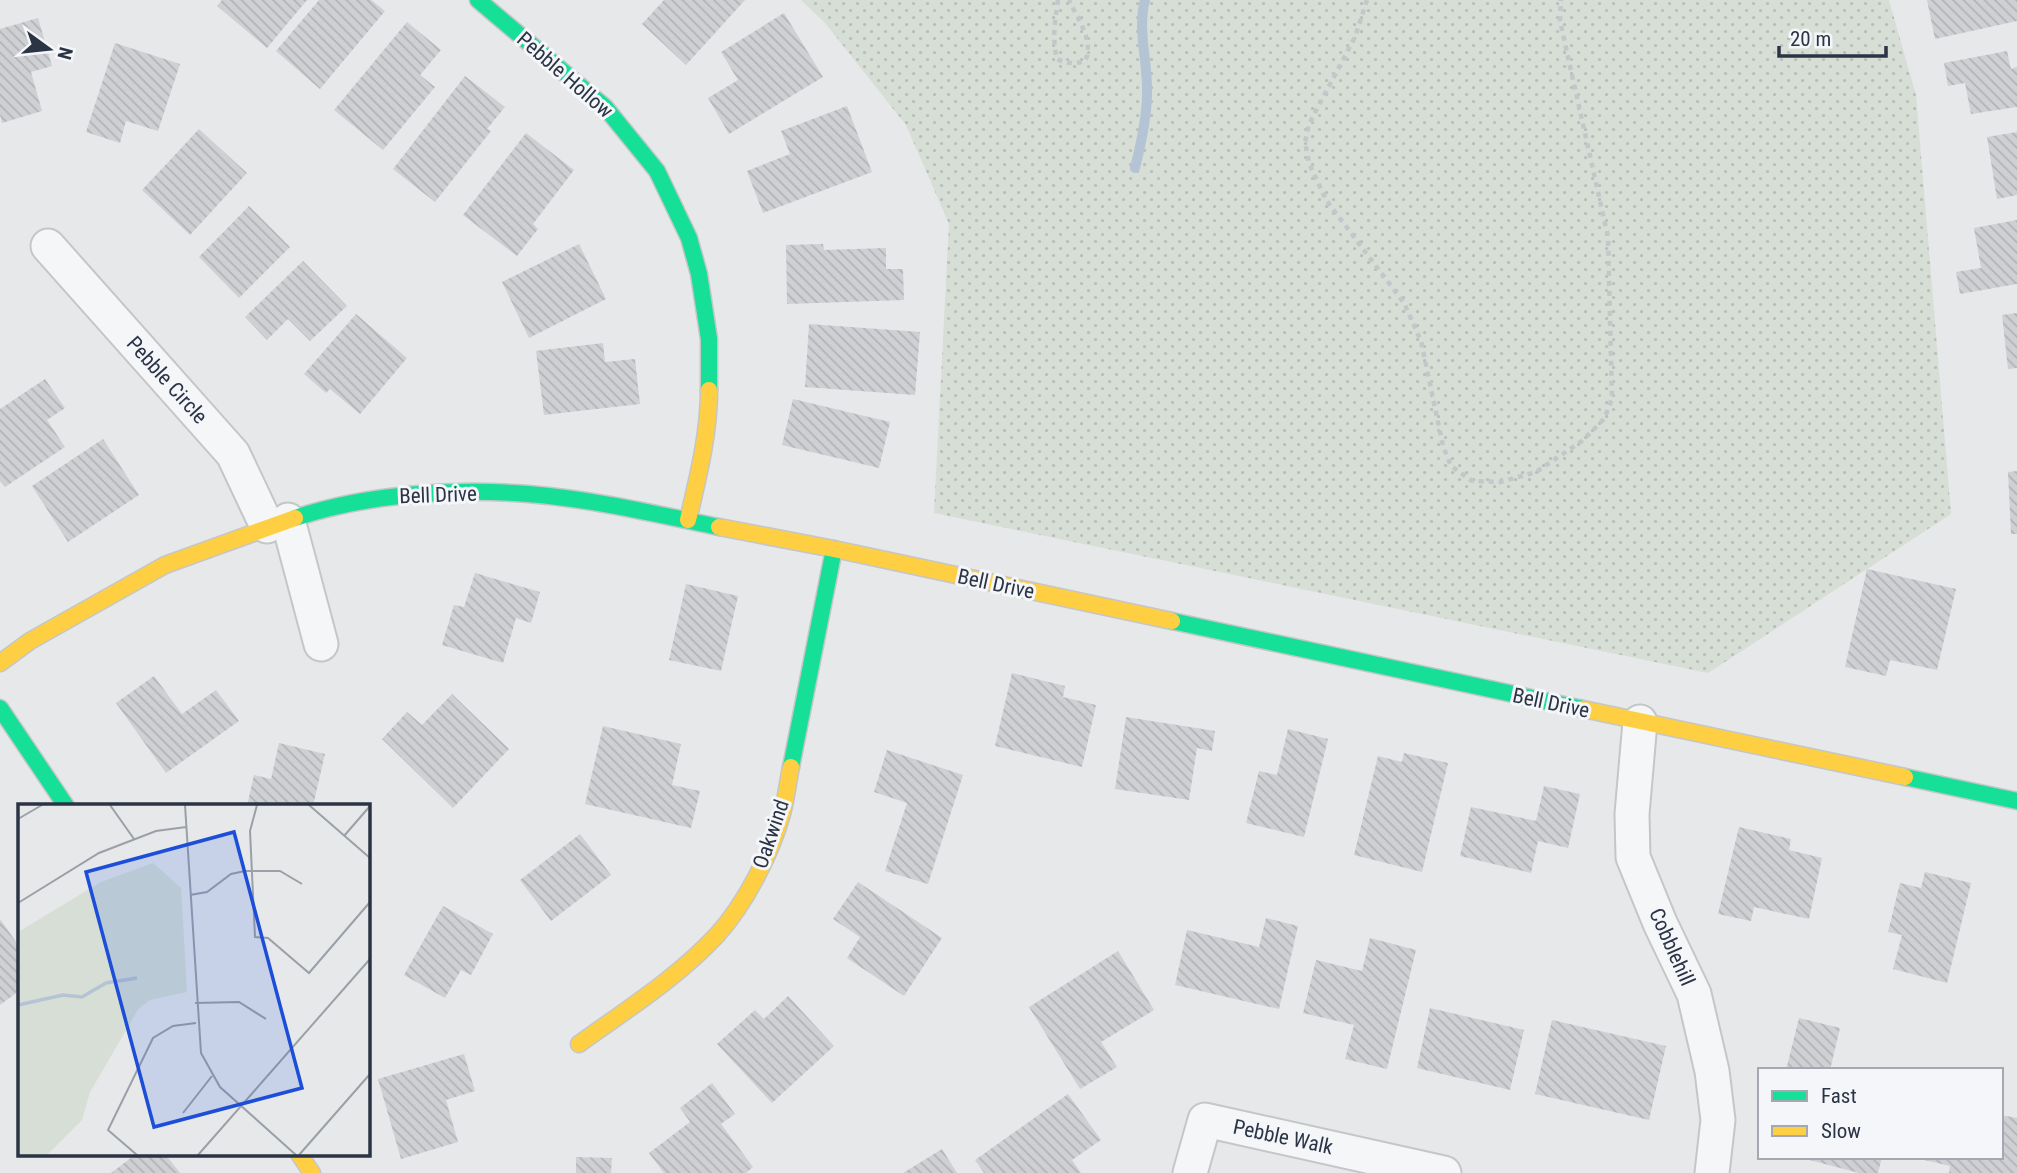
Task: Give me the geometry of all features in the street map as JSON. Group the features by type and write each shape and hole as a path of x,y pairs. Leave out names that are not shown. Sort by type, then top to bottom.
{"street":[{"name":"Pebble Hollow","path":"478,0 606,107 657,171 688,238 699,274 709,339 709,409 703,455 688,520"},
{"name":"Pebble Circle","path":"48,246 233,454 277,523 321,644"},
{"name":"Bell Drive","path":"0,663 30,641 165,565 277,523 318,510 387,497 528,494 598,503 834,549 2017,801"},
{"name":"Oakwind","path":"579,1044 666,982 716,935 755,878 771,846 782,814 834,549"},
{"path":"0,708 65,804"},
{"name":"Cobblehill","path":"1640,722 1632,814 1633,857 1693,994 1712,1071 1718,1120 1712,1173"},
{"name":"Pebble Walk","path":"1191,1173 1205,1120 1444,1173"},
{"path":"300,1156 312,1173"}],"path":[{"path":"1058,0 1054,39 1057,60 1077,63 1084,61 1089,52 1088,43 1069,0"},
{"path":"1367,0 1355,37 1309,124 1305,142 1309,163 1326,200 1404,303 1421,341 1443,446 1451,466 1472,481 1500,482 1536,472 1582,441 1604,419 1612,400 1608,237 1560,21 1561,0"}],"shaded area":[{"path":"801,0 1889,0 1916,95 1951,514 1708,673 934,513 949,224 906,125 825,23"}],"building":[{"path":"222,0 307,0 267,48 217,6"},
{"path":"319,0 371,0 385,11 320,89 276,51"},
{"path":"664,0 745,0 686,65 642,24"},
{"path":"1927,0 2017,0 2017,21 1935,39"},
{"path":"784,13 823,77 729,134 708,98 738,80 721,52"},
{"path":"38,18 52,66 31,72 42,111 2,123 0,29"},
{"path":"407,22 441,50 420,75 435,87 383,150 334,110"},
{"path":"115,43 180,64 158,131 126,121 120,143 86,132"},
{"path":"2007,51 2011,69 2017,67 2017,107 1971,114 1965,83 1948,86 1944,63"},
{"path":"465,76 505,107 487,129 491,131 435,202 393,169"},
{"path":"847,106 872,172 763,213 747,171 790,154 781,131"},
{"path":"199,129 247,173 190,235 142,190"},
{"path":"2017,132 2017,195 1997,199 1987,137"},
{"path":"526,133 574,170 533,224 538,229 517,256 463,215"},
{"path":"249,206 290,247 239,298 199,257"},
{"path":"2017,220 2017,284 1960,294 1956,272 1981,268 1974,228"},
{"path":"579,244 606,299 529,338 502,282"},
{"path":"823,244 824,250 886,248 886,269 903,269 904,300 787,304 786,245"},
{"path":"303,261 347,306 310,341 288,319 267,340 245,317"},
{"path":"2017,313 2017,368 2008,369 2002,315"},
{"path":"356,314 407,358 360,414 330,389 326,393 304,374"},
{"path":"809,324 920,332 915,395 805,387"},
{"path":"603,343 605,362 635,359 640,404 544,415 536,351"},
{"path":"45,379 65,408 47,420 65,447 5,487 0,481 0,409"},
{"path":"793,399 890,422 879,468 782,445"},
{"path":"103,439 139,495 68,542 32,486"},
{"path":"2017,471 2017,534 2011,534 2008,472"},
{"path":"1867,569 1956,589 1937,670 1890,660 1886,676 1845,667"},
{"path":"475,573 540,592 531,623 516,618 503,663 442,645 454,605 464,607"},
{"path":"686,584 738,596 721,671 669,660"},
{"path":"1012,673 1065,686 1063,697 1096,705 1082,767 995,746"},
{"path":"154,676 182,714 216,690 239,721 166,773 116,703"},
{"path":"452,694 509,749 453,808 382,739 407,712 422,725"},
{"path":"1126,717 1215,731 1212,751 1197,748 1189,800 1115,789"},
{"path":"603,726 681,744 672,785 700,791 691,828 585,804"},
{"path":"1288,729 1328,739 1304,837 1246,823 1259,771 1277,775"},
{"path":"279,743 325,754 313,804 247,804 254,775 271,779"},
{"path":"887,750 963,775 928,884 885,871 907,803 874,792"},
{"path":"1404,753 1448,763 1422,872 1354,855 1378,756 1402,762"},
{"path":"1544,786 1580,794 1568,848 1538,841 1531,873 1460,856 1471,807 1536,821"},
{"path":"1739,827 1791,839 1789,850 1822,858 1809,919 1754,907 1751,921 1718,914"},
{"path":"580,834 611,875 551,921 520,880"},
{"path":"1925,872 1971,883 1947,983 1893,969 1902,935 1888,932 1900,883 1921,888"},
{"path":"858,882 942,938 904,996 847,958 860,937 833,919"},
{"path":"443,906 493,934 471,975 461,970 445,998 404,975"},
{"path":"1266,918 1298,926 1279,1009 1175,985 1187,930 1259,947"},
{"path":"0,919 18,945 18,992 0,1005"},
{"path":"1370,938 1416,950 1387,1069 1345,1059 1354,1025 1303,1013 1316,960 1362,971"},
{"path":"1118,951 1154,1010 1101,1042 1117,1067 1080,1089 1029,1007"},
{"path":"788,996 834,1046 772,1103 717,1044 755,1010 764,1019"},
{"path":"1430,1008 1524,1030 1510,1090 1417,1068"},
{"path":"1799,1018 1840,1028 1830,1068 1786,1068"},
{"path":"1552,1020 1666,1046 1649,1120 1535,1094"},
{"path":"464,1054 475,1091 446,1100 458,1142 401,1159 378,1079"},
{"path":"712,1083 735,1114 721,1124 753,1167 746,1173 664,1173 649,1153 690,1122 680,1108"},
{"path":"1068,1094 1101,1140 1072,1160 1081,1173 984,1173 975,1160"},
{"path":"2003,1115 2017,1118 2017,1173 1949,1173 1950,1166 1920,1159 2003,1159"},
{"path":"942,1149 957,1173 903,1173"},
{"path":"133,1156 167,1156 180,1173 111,1173"},
{"path":"576,1157 612,1158 611,1173 576,1173"},
{"path":"1806,1159 1882,1159 1878,1173 1859,1173"}],"waterway":[{"path":"1135,168 1147,102 1142,34 1145,0"}],"traffic: fast":[{"path":"478,0 605,107 657,171 689,238 699,274 709,339 709,390"},
{"path":"295,518 381,498 499,492 600,503 719,527"},
{"path":"791,767 834,549"},
{"path":"1172,621 1583,709"},
{"path":"0,708 65,804"},
{"path":"1905,777 2017,801"}],"traffic: slow":[{"path":"688,520 705,439 709,390"},
{"path":"0,663 30,641 165,565 295,518"},
{"path":"719,527 1172,621"},
{"path":"1583,709 1905,777"},
{"path":"579,1044 668,979 702,951 727,923 747,894 771,845 782,814 791,767"},
{"path":"300,1156 312,1173"}]}
